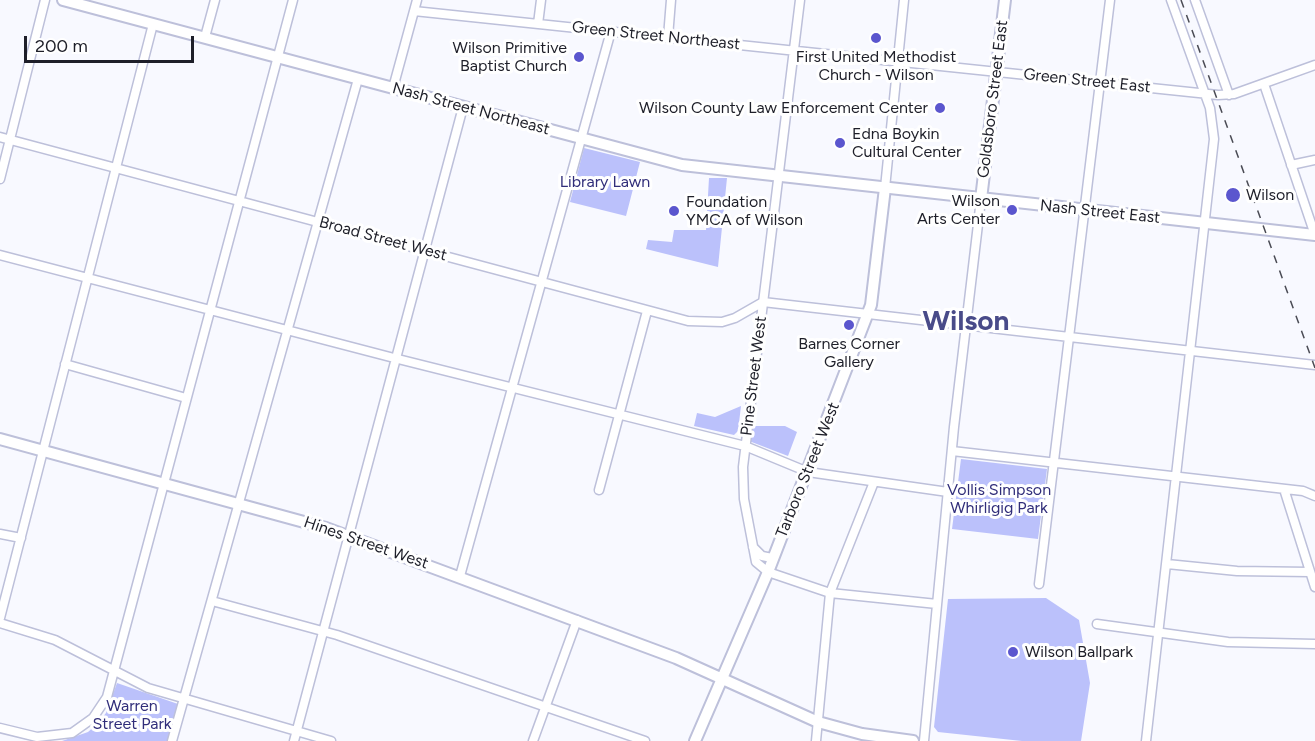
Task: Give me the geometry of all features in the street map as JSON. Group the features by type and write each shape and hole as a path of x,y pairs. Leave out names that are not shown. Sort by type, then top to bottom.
{"main road":[{"name":"Nash Street Northeast","path":"63,0 682,165 779,174 885,188"},
{"name":"Goldsboro Street East","path":"981,199 1005,0"},
{"name":"Nash Street East","path":"885,188 1315,235"},
{"name":"Tarboro Street West","path":"696,741 768,572 868,313 885,188"},
{"name":"Hines Street West","path":"0,439 349,535 577,620 722,678 818,722 862,734 913,741"}],"street":[{"path":"0,179 45,0"},
{"path":"205,37 215,0"},
{"path":"0,728 37,737 72,733 102,707 114,672 293,0"},
{"path":"393,88 417,0"},
{"path":"538,24 541,0"},
{"path":"668,37 671,0"},
{"name":"Pine Street West","path":"768,572 756,562 742,484 800,0"},
{"path":"885,188 904,0"},
{"path":"1040,584 1110,0"},
{"path":"1146,741 1206,224 1214,130 1205,94 1171,0"},
{"path":"1195,0 1229,95 1315,65"},
{"name":"Green Street Northeast","path":"414,11 898,60"},
{"path":"0,618 153,24"},
{"path":"460,576 610,31"},
{"name":"Green Street East","path":"898,60 1229,95"},
{"path":"172,741 358,79"},
{"path":"1264,84 1291,165 1311,212 1315,235"},
{"path":"294,741 423,249 463,107"},
{"name":"Broad Street West","path":"0,137 688,321 708,323 735,318 763,302"},
{"path":"1291,165 1315,160"},
{"path":"924,741 952,451 981,199"},
{"path":"0,255 394,358 745,446 808,472 948,492"},
{"path":"763,302 1315,365"},
{"path":"599,490 647,311"},
{"path":"65,364 186,398"},
{"path":"952,451 1303,491 1315,496"},
{"path":"816,741 830,593 874,483"},
{"path":"1284,489 1315,587"},
{"path":"0,534 21,538"},
{"path":"753,547 762,556 772,558"},
{"path":"1167,564 1237,571 1310,572"},
{"path":"768,572 830,593 937,604"},
{"path":"212,601 323,632 645,741"},
{"path":"533,741 577,620"},
{"path":"0,623 55,640 147,688 331,741"},
{"path":"1097,624 1236,642 1315,644"}],"green space":[{"name":"Library Lawn","path":"584,148 640,162 626,216 570,202"},
{"path":"709,178 727,178 718,267 646,249 648,240 672,242 674,230 706,230"},
{"path":"741,406 738,431 734,435 694,426 697,413 715,417"},
{"path":"754,426 785,426 797,432 788,456 749,441"},
{"name":"Vollis Simpson Whirligig Park","path":"961,459 1047,469 1038,539 952,529"},
{"name":"Wilson Ballpark","path":"1046,598 1079,620 1090,683 1081,741 1022,741 938,732 934,727 948,599"},
{"name":"Warren Street Park","path":"117,683 178,704 167,741 62,741 88,732 97,724 106,713"}],"railway":[{"path":"1181,0 1315,368"}],"place":[{"name":"First United Methodist Church - Wilson","path":"876,38"},
{"name":"Wilson Primitive Baptist Church","path":"579,57"},
{"name":"Wilson County Law Enforcement Center","path":"940,108"},
{"name":"Edna Boykin Cultural Center","path":"840,143"},
{"name":"Wilson","path":"1233,195"},
{"name":"Wilson Arts Center","path":"1012,210"},
{"name":"Foundation YMCA of Wilson","path":"674,211"},
{"name":"Barnes Corner Gallery","path":"849,325"},
{"name":"Wilson Ballpark","path":"1013,652"}],"district":[{"name":"Wilson","path":"966,322"}]}
